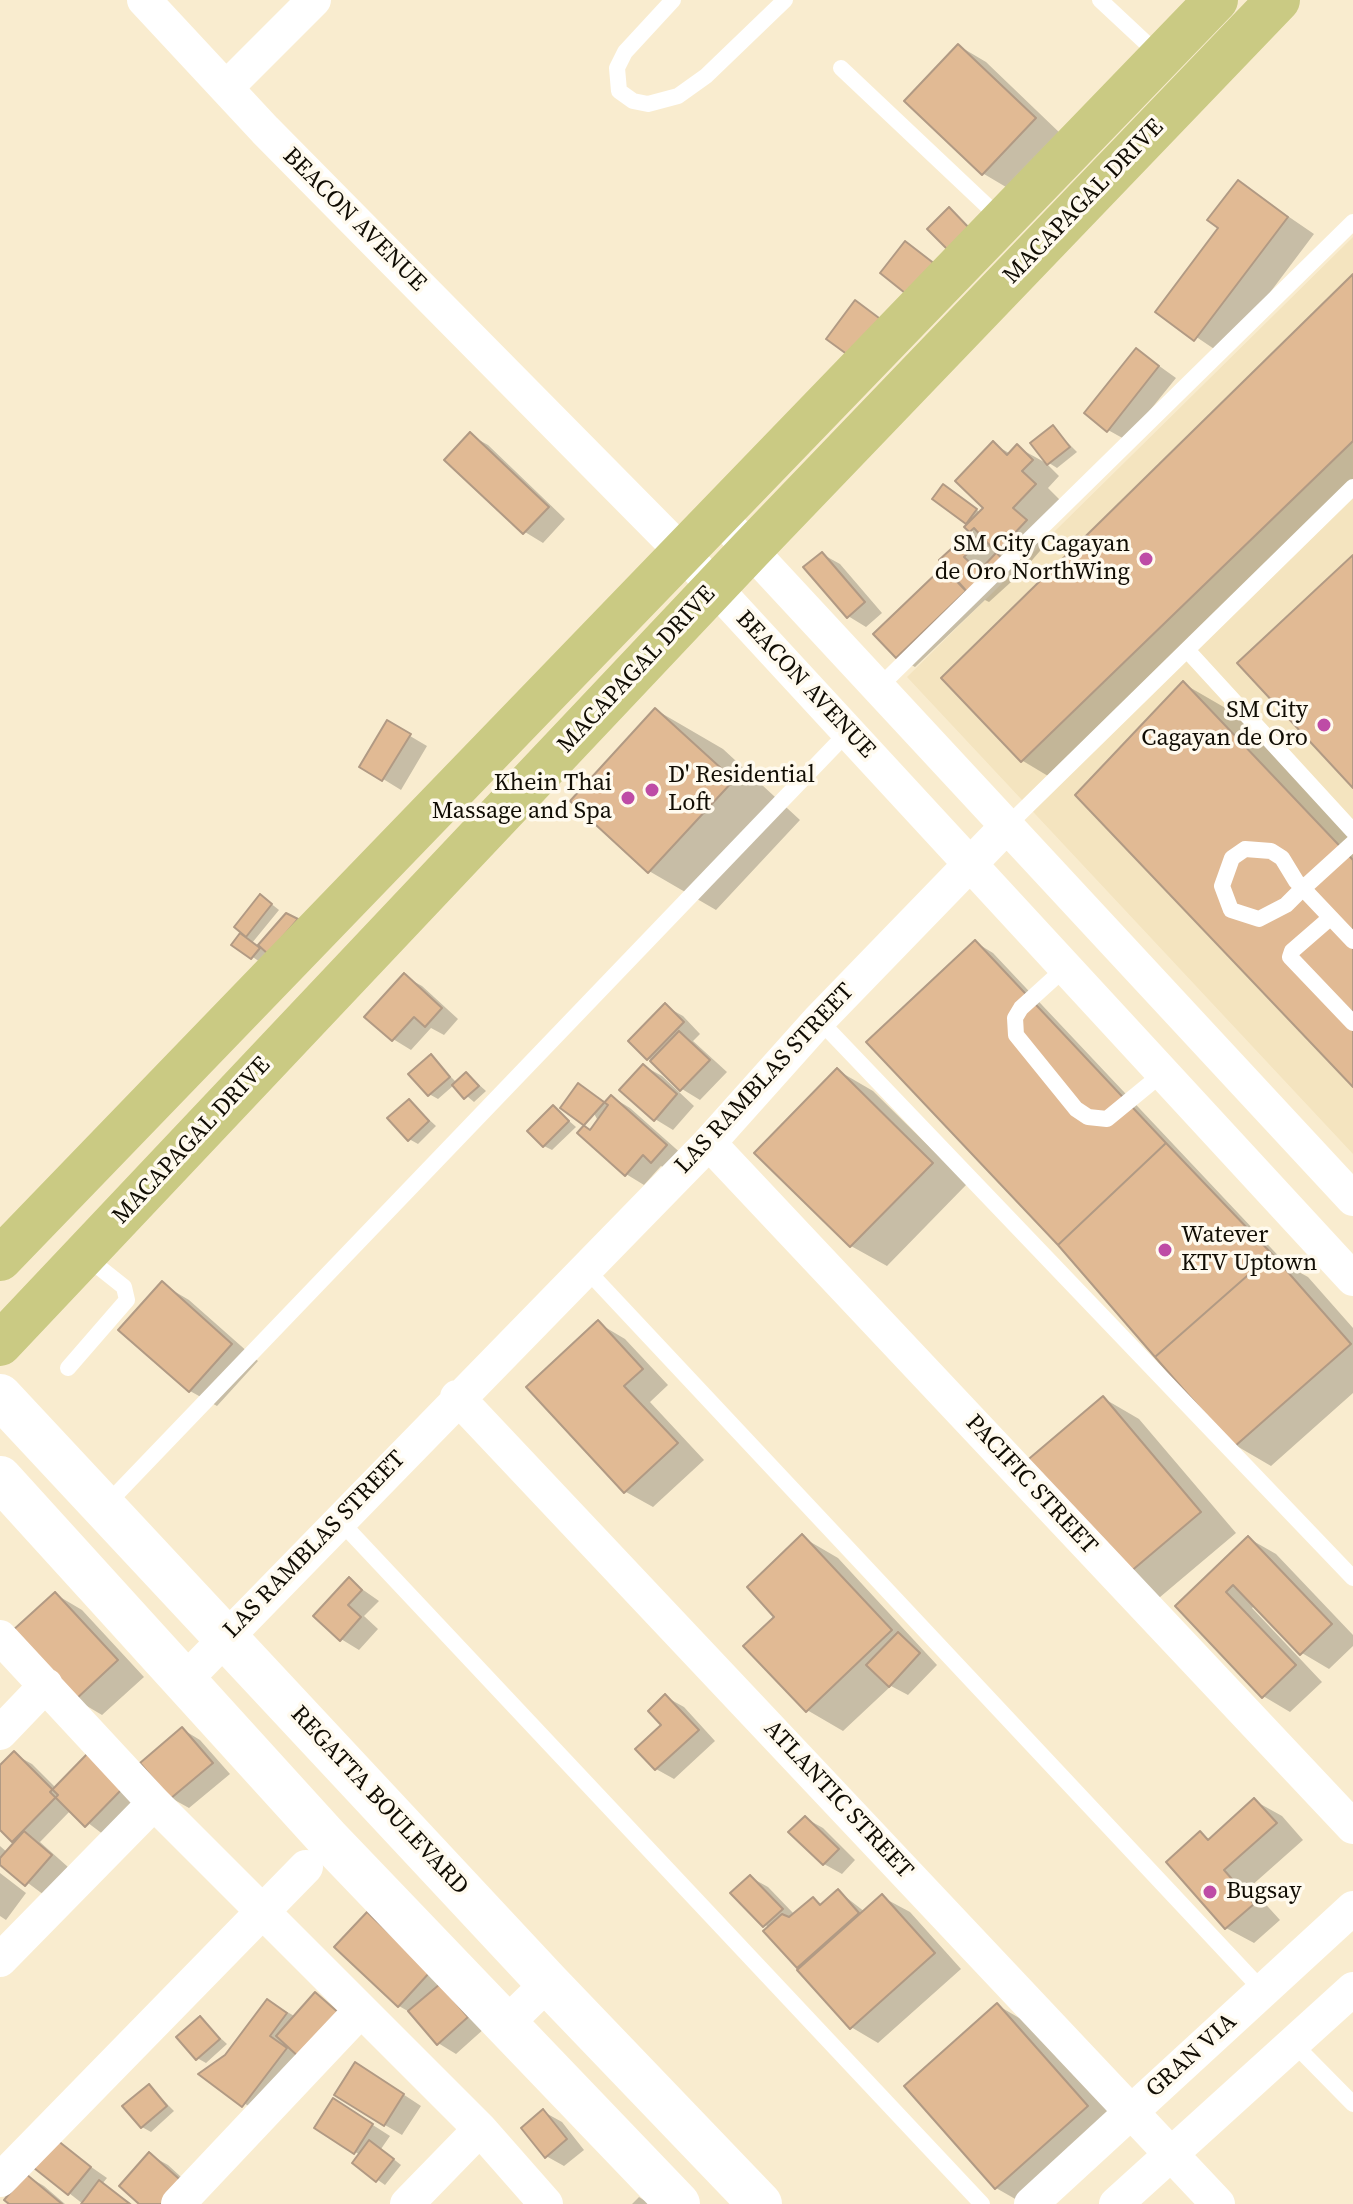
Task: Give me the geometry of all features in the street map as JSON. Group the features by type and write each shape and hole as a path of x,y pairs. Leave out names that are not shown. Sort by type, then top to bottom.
{"main road":[{"name":"MACAPAGAL DRIVE","path":"0,1259 1216,0"},
{"name":"MACAPAGAL DRIVE","path":"0,1344 750,550 1278,0"}],"street":[{"name":"BEACON AVENUE","path":"144,0 265,130 683,553 1353,1279"},
{"path":"227,87 314,0"},
{"path":"719,516 1353,1199"},
{"name":"LAS RAMBLAS STREET","path":"186,1679 457,1397 709,1143 819,1020 1007,826"},
{"name":"PACIFIC STREET","path":"709,1143 1353,1827"},
{"name":"REGATTA BOULEVARD","path":"0,1396 548,1983 760,2204"},
{"name":"ATLANTIC STREET","path":"457,1397 1218,2204"},
{"path":"0,1478 186,1679 319,1829 504,2026 678,2204"},
{"path":"0,1637 154,1803 480,2129 546,2204"},
{"path":"0,1733 46,1685"},
{"path":"0,1960 154,1803"},
{"path":"0,2180 306,1867"},
{"name":"GRAN VIA","path":"1031,2204 1353,1908"},
{"path":"504,2026 548,1983"},
{"path":"1116,2204 1353,1989"},
{"path":"178,2204 361,2010"},
{"path":"407,2204 480,2129"}],"lane":[{"path":"673,0 625,52 617,68 619,91 633,101 648,104 678,96 706,76 785,0"},
{"path":"1100,0 1161,57"},
{"path":"841,68 1003,221"},
{"path":"878,688 1353,222"},
{"name":"LAS RAMBLAS STREET","path":"1007,826 1353,487"},
{"path":"1187,650 1353,831"},
{"path":"104,1507 848,732"},
{"path":"1353,843 1342,853 1309,883 1298,893 1286,905 1259,919 1231,910 1224,898 1225,872 1232,858 1245,849 1271,851 1282,858 1296,881 1305,890 1330,918 1353,941"},
{"path":"1330,918 1292,951 1290,957 1353,1023"},
{"path":"1064,969 1021,1008 1015,1018 1016,1035 1076,1109 1088,1117 1107,1119 1163,1073"},
{"path":"819,1020 1353,1578"},
{"path":"68,1368 127,1300 124,1287 84,1255"},
{"path":"584,1267 1263,1991"},
{"path":"339,1520 982,2204"},
{"path":"1293,2043 1353,2104"}],"shaded area":[{"path":"1353,237 1353,1154 907,677"}],"building":[{"path":"958,44 1036,118 982,175 904,101"},
{"path":"1238,180 1288,217 1194,341 1155,312 1218,228 1207,220"},
{"path":"949,207 971,230 950,252 927,229"},
{"path":"905,241 940,268 915,301 880,273"},
{"name":"SM City Cagayan de Oro NorthWing","path":"1353,274 1353,441 1021,762 941,678"},
{"path":"855,300 887,324 859,363 826,339"},
{"path":"1136,348 1159,366 1107,432 1084,413"},
{"path":"1053,425 1070,447 1047,465 1030,443"},
{"path":"470,432 549,507 523,534 444,460"},
{"path":"993,441 1007,455 1017,444 1033,460 1022,471 1036,484 1013,508 1027,520 979,571 964,557 979,541 964,527 983,508 955,481"},
{"path":"943,484 977,509 966,524 932,499"},
{"path":"974,528 1005,562 969,594 939,560"},
{"path":"822,552 865,602 847,618 803,567"},
{"name":"SM City Cagayan de Oro","path":"1353,555 1353,788 1237,663"},
{"path":"943,567 966,591 896,658 873,634"},
{"path":"1183,681 1353,860 1353,1087 1075,795"},
{"name":"D' Residential Loft","path":"655,708 734,780 648,873 570,801"},
{"path":"387,720 411,734 382,781 359,767"},
{"path":"260,894 272,904 246,937 234,927"},
{"path":"286,913 298,919 268,954 258,945"},
{"path":"240,933 260,948 251,959 231,945"},
{"path":"975,940 1166,1143 1058,1245 866,1042"},
{"path":"404,973 442,1008 425,1027 414,1017 392,1041 364,1017"},
{"path":"665,1003 684,1022 647,1060 628,1041"},
{"path":"679,1031 710,1060 680,1091 650,1061"},
{"path":"431,1054 450,1077 428,1096 408,1074"},
{"path":"643,1064 677,1094 654,1121 619,1090"},
{"path":"837,1068 933,1163 850,1247 754,1153"},
{"path":"466,1072 479,1086 464,1099 452,1085"},
{"path":"578,1083 608,1105 590,1130 560,1108"},
{"path":"611,1095 667,1145 651,1163 643,1155 625,1176 577,1133"},
{"path":"409,1099 429,1121 408,1141 387,1118"},
{"path":"553,1105 569,1121 543,1147 527,1131"},
{"name":"Watever KTV Uptown","path":"1166,1143 1272,1254 1155,1357 1058,1245"},
{"path":"1272,1254 1351,1344 1234,1447 1155,1357"},
{"path":"162,1281 232,1344 189,1392 118,1330"},
{"path":"598,1320 643,1369 624,1386 678,1443 624,1493 526,1387"},
{"path":"1103,1396 1201,1512 1116,1584 1011,1474"},
{"path":"802,1534 892,1630 806,1712 743,1646 774,1617 747,1587"},
{"path":"1248,1536 1332,1624 1300,1655 1233,1585 1226,1592 1296,1665 1262,1698 1175,1606"},
{"path":"349,1577 362,1590 348,1605 361,1617 340,1641 313,1616"},
{"path":"55,1592 118,1660 74,1701 11,1632"},
{"path":"898,1632 920,1653 889,1687 866,1665"},
{"path":"665,1694 699,1730 655,1770 635,1749 661,1725 648,1711"},
{"path":"182,1727 213,1763 170,1799 140,1763"},
{"path":"14,1751 58,1795 12,1842 0,1830 0,1765"},
{"path":"87,1754 123,1788 85,1827 50,1792"},
{"path":"1254,1798 1277,1823 1224,1870 1254,1904 1225,1929 1166,1862 1200,1831 1208,1840"},
{"path":"805,1816 839,1849 823,1865 788,1832"},
{"path":"24,1831 52,1855 25,1886 0,1865 0,1858"},
{"path":"750,1875 783,1909 763,1927 730,1893"},
{"path":"838,1889 859,1913 797,1968 763,1931 782,1914 789,1917 813,1897 820,1905"},
{"path":"882,1894 935,1953 850,2029 797,1970"},
{"path":"367,1912 430,1972 398,2007 334,1947"},
{"path":"440,1984 468,2017 437,2045 408,2011"},
{"path":"315,1992 340,2014 301,2059 276,2036"},
{"path":"267,1999 287,2013 270,2036 287,2048 242,2107 198,2074 225,2055"},
{"path":"997,2003 1088,2106 995,2189 904,2086"},
{"path":"200,2016 220,2039 196,2060 176,2037"},
{"path":"355,2062 404,2094 384,2126 334,2095"},
{"path":"149,2084 167,2106 141,2128 122,2106"},
{"path":"333,2098 373,2124 354,2154 314,2128"},
{"path":"543,2109 567,2139 545,2158 521,2128"},
{"path":"57,2140 91,2167 68,2195 34,2168"},
{"path":"369,2140 394,2159 376,2182 352,2163"},
{"path":"149,2152 187,2186 171,2204 139,2204 119,2186"},
{"path":"26,2174 62,2204 9,2204 4,2200"},
{"path":"99,2180 130,2204 81,2204"}],"place":[{"name":"SM City Cagayan de Oro NorthWing","path":"1146,559"},
{"name":"SM City Cagayan de Oro","path":"1324,725"},
{"name":"D' Residential Loft","path":"652,790"},
{"name":"Khein Thai Massage and Spa","path":"628,798"},
{"name":"Watever KTV Uptown","path":"1165,1250"},
{"name":"Bugsay","path":"1210,1892"}]}
